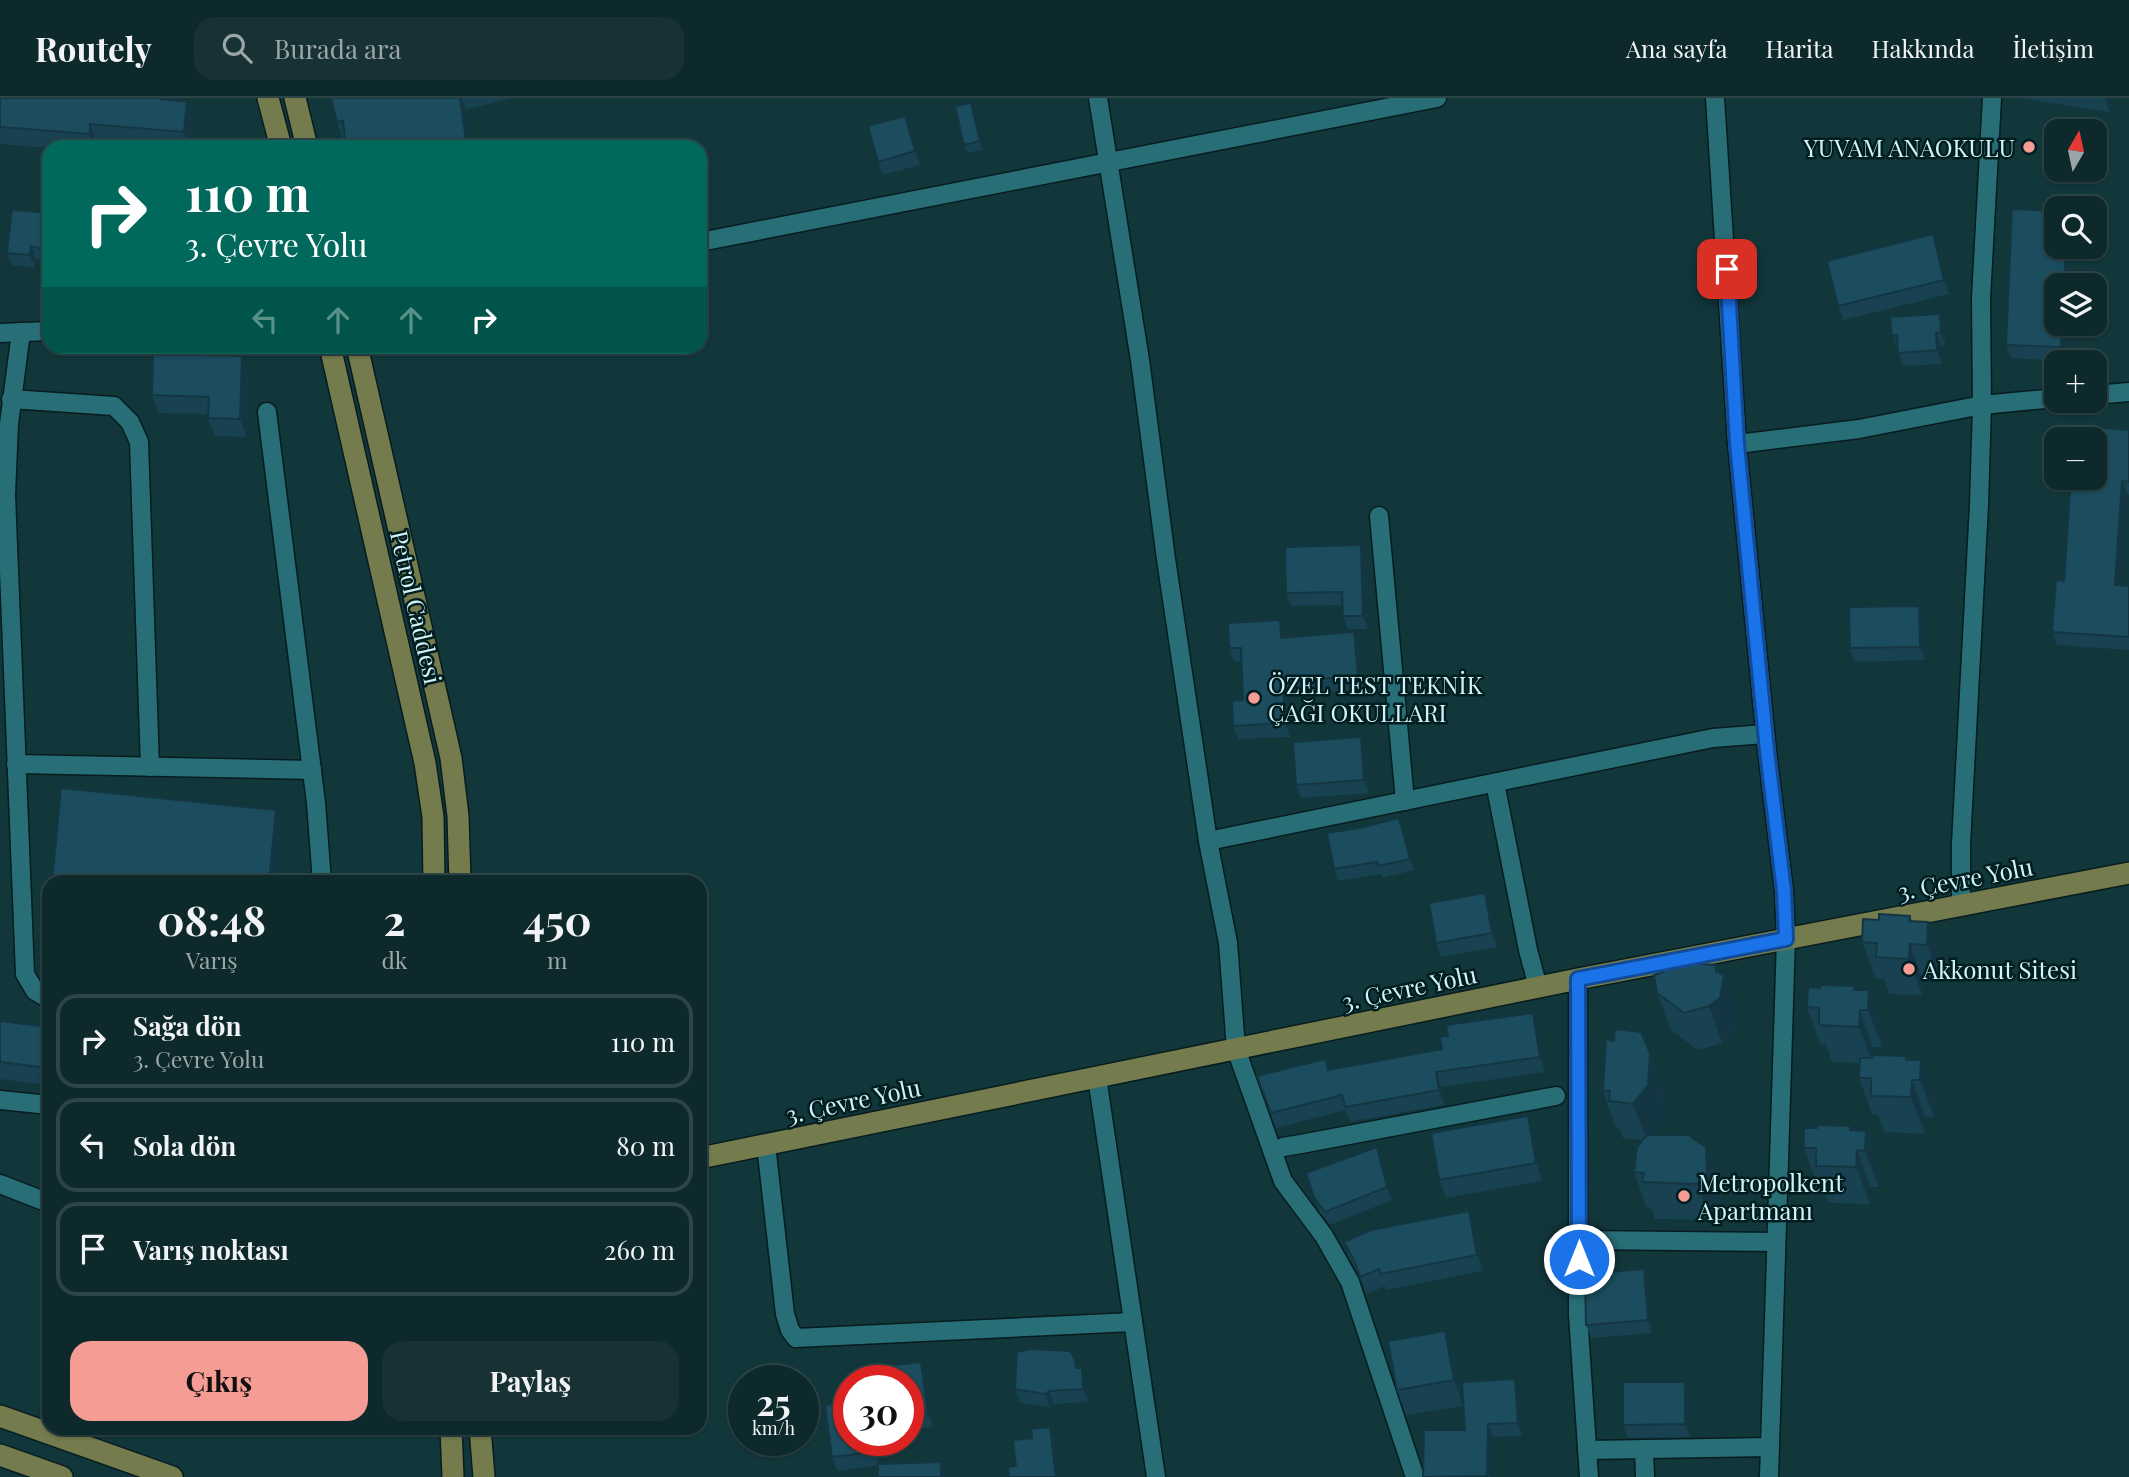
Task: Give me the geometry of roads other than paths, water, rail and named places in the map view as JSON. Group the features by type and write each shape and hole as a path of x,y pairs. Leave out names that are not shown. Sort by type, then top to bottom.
{"main road":[{"path":"268,98 279,140"},
{"path":"295,98 305,140"},
{"name":"Petrol Caddesi","path":"332,354 425,763 432,817 435,875"},
{"name":"Petrol Caddesi","path":"359,354 451,758 456,787 460,875"},
{"name":"3. Çevre Yolu","path":"707,1157 1578,979 2129,873"},
{"path":"0,1416 42,1431"},
{"path":"54,1435 172,1477"},
{"path":"451,1435 453,1477"},
{"path":"481,1435 484,1477"},
{"path":"0,1455 62,1477"}],"street":[{"path":"1098,98 1140,360 1208,842 1228,943 1236,1049 1283,1181 1324,1236 1350,1282 1415,1477"},
{"path":"707,241 1108,163 1356,106 1437,98"},
{"path":"1715,98 1737,444 1765,734 1784,891 1786,939 1769,1477"},
{"path":"1961,906 1962,830 1979,505 1981,298 1992,98"},
{"path":"0,333 42,331"},
{"path":"21,332 7,460 6,531 25,974 35,991 42,995"},
{"path":"2107,394 2129,392"},
{"path":"12,399 114,406 123,413 136,432 139,442 149,767"},
{"path":"1737,444 1858,429 1982,405 2044,399"},
{"path":"267,412 312,770 321,875"},
{"path":"1379,516 1405,801"},
{"path":"1208,842 1713,738 1765,734"},
{"path":"16,764 312,770"},
{"path":"1495,783 1528,950 1538,987"},
{"path":"1578,979 1578,1315 1589,1477"},
{"path":"1097,1077 1156,1477"},
{"path":"1273,1152 1283,1147 1556,1096"},
{"path":"0,1100 42,1104"},
{"path":"766,1145 785,1314 790,1330 796,1338 1133,1322"},
{"path":"0,1184 42,1200"},
{"path":"1579,1240 1776,1242"},
{"path":"1587,1450 1770,1447"},
{"path":"1644,1449 1645,1477"}],"place":[{"name":"YUVAM ANAOKULU","path":"2029,147"},
{"name":"ÖZEL TEST TEKNİK ÇAĞI OKULLARI","path":"1254,698"},
{"name":"Akkonut Sitesi","path":"1909,969"},
{"name":"Metropolkent Apartmanı","path":"1684,1196"}]}
